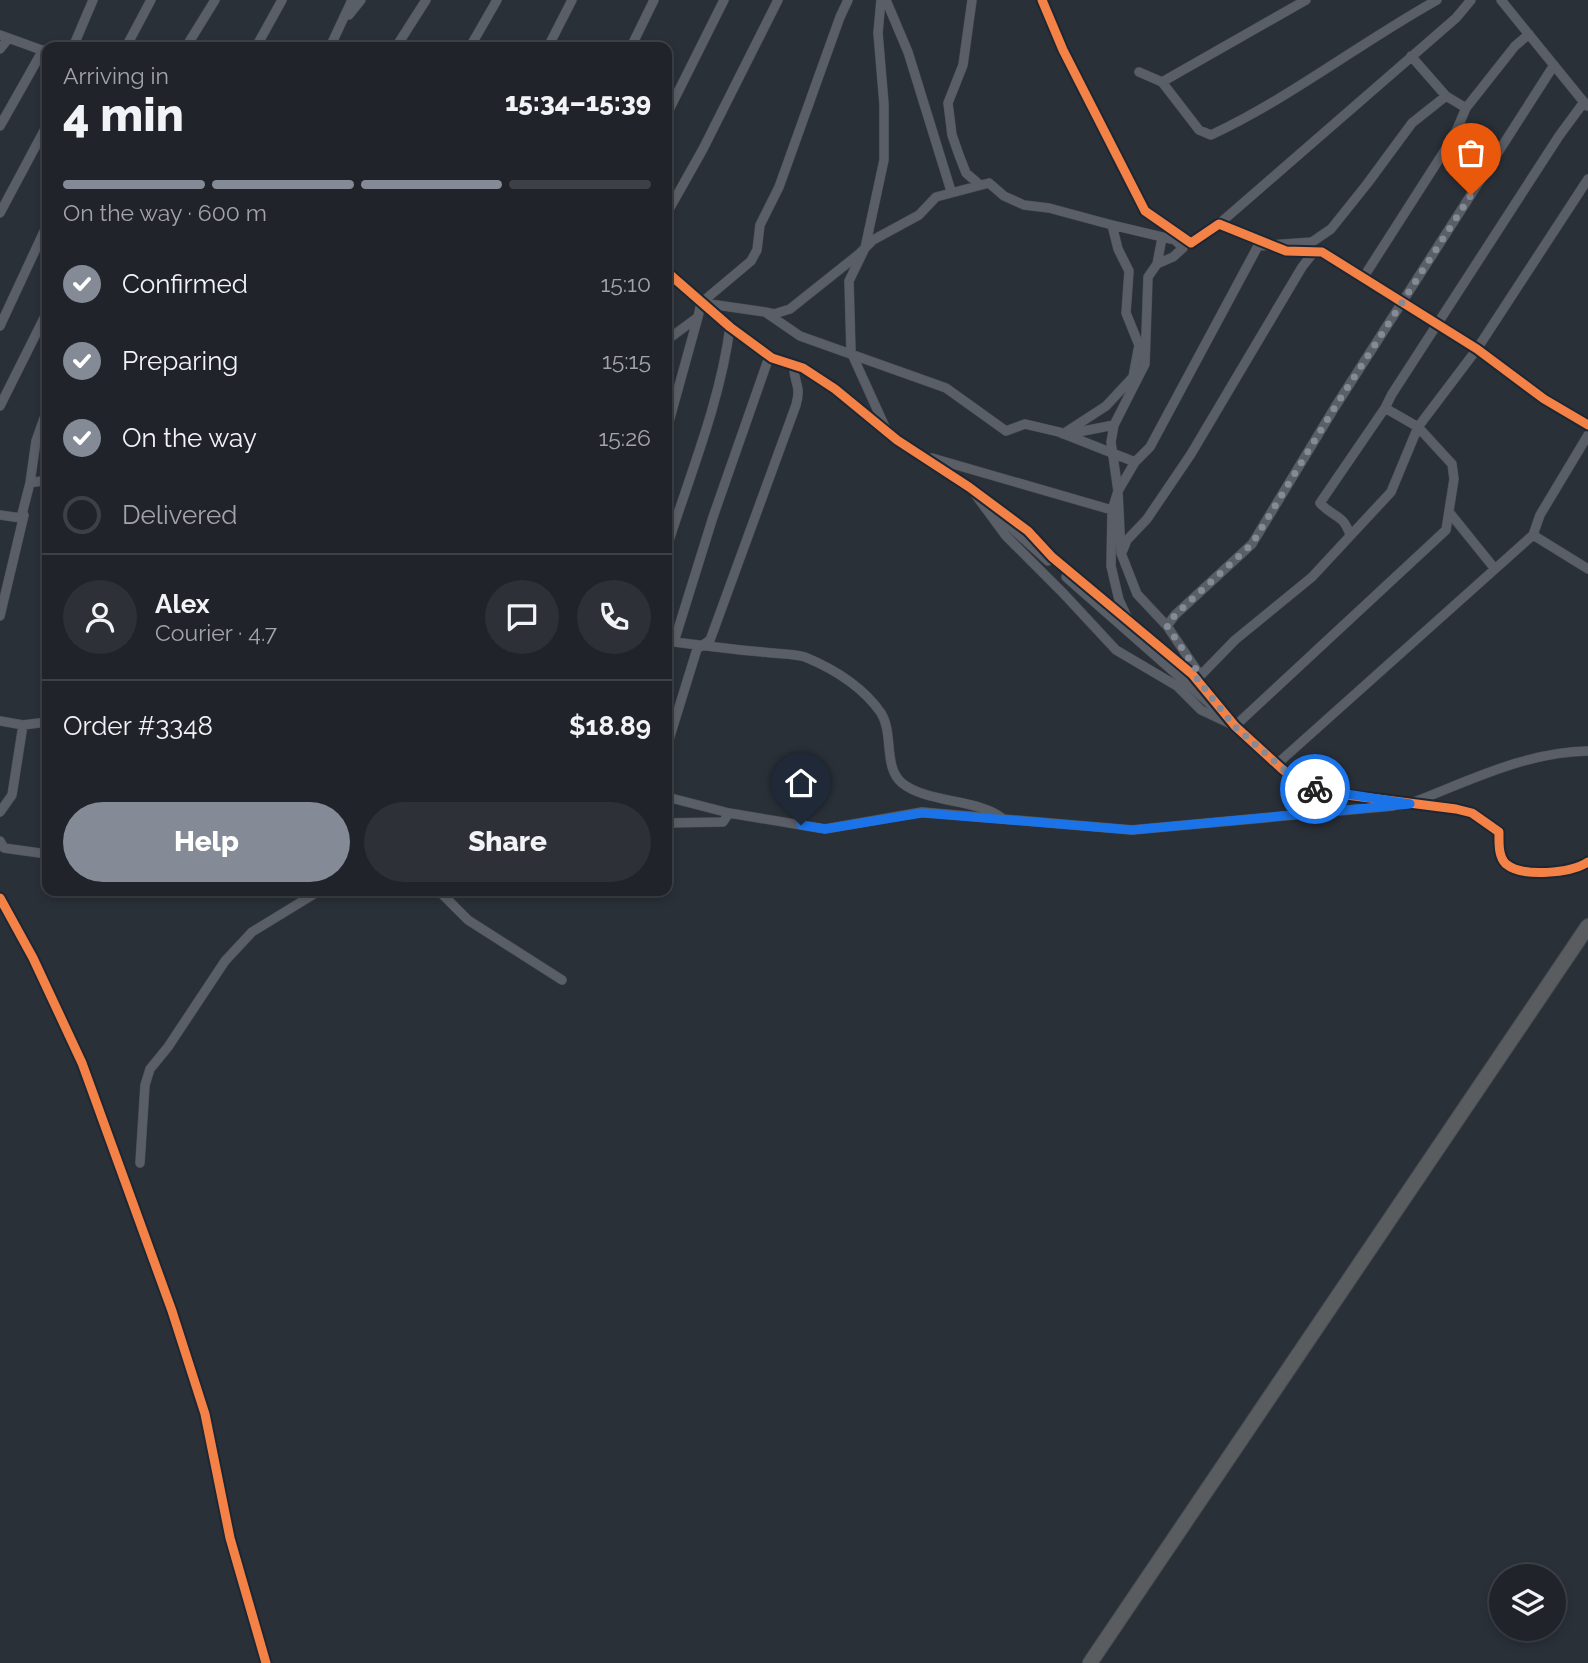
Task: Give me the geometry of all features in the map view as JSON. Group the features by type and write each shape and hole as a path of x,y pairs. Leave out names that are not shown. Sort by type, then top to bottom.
{"highway":[{"path":"1090,1663 1588,926"}],"street":[{"path":"75,42 93,0"},
{"path":"129,42 151,0"},
{"path":"189,42 215,0"},
{"path":"259,42 282,0"},
{"path":"333,42 352,0"},
{"path":"341,26 361,0"},
{"path":"399,42 426,0"},
{"path":"473,42 497,0"},
{"path":"551,42 572,0"},
{"path":"633,42 654,0"},
{"path":"672,104 724,0"},
{"path":"672,204 703,149 778,0"},
{"path":"672,411 701,303 751,261 757,250 760,225 779,187 848,0"},
{"path":"884,0 908,52 951,191"},
{"path":"884,0 878,33 884,104 884,160 865,248 849,281 851,352 887,433"},
{"path":"972,0 962,65 947,103 952,135 966,173 980,185"},
{"path":"1042,0 1063,50 1145,211 1191,243 1219,224 1456,18 1471,0"},
{"path":"1278,15 1293,0"},
{"path":"1162,82 1306,0"},
{"path":"1139,72 1162,82 1199,130 1211,135 1246,118 1392,25 1437,0"},
{"path":"1350,535 1342,518 1329,512 1320,503 1385,408 1559,136 1586,104 1501,0"},
{"path":"1363,278 1454,136 1466,108 1515,46 1529,34"},
{"path":"0,49 4,37 42,50"},
{"path":"0,126 42,56"},
{"path":"1411,56 1446,96 1466,108"},
{"path":"1167,626 1175,615 1252,544 1335,407 1554,65"},
{"path":"1130,621 1119,600 1111,566 1112,510 1118,491 1135,462 1150,447 1258,246 1312,242 1331,229 1412,123 1446,96"},
{"path":"0,213 42,134"},
{"path":"1199,677 1235,640 1312,577 1391,492 1418,427 1477,349 1588,179"},
{"path":"701,303 774,314 790,309 884,233 919,215 936,197 989,183 1004,196 1024,205 1049,208 1148,232 1175,240 1183,248 1173,257 1157,264"},
{"path":"1219,224 1286,251 1322,252 1477,349 1544,399 1588,425"},
{"path":"1063,434 1106,406 1133,377 1139,345 1126,313 1129,271 1118,249 1112,225"},
{"path":"0,326 42,236"},
{"path":"1162,238 1157,264 1148,277 1145,364 1114,425 1111,442 1118,491 1121,553 1137,594 1167,626 1234,726"},
{"path":"1121,553 1127,540 1147,519 1191,454 1302,267 1314,252"},
{"path":"672,277 769,357 803,368 835,389 887,433 969,487 1028,531 1052,557 1199,677"},
{"path":"765,312 800,336 946,388 1006,430 1025,424 1063,434 1135,462"},
{"path":"672,336 698,317"},
{"path":"0,406 42,322"},
{"path":"672,533 725,365 730,327"},
{"path":"672,639 769,357"},
{"path":"672,730 695,656 713,632 796,405 800,388 794,376 794,365"},
{"path":"1234,726 1446,530 1454,479 1452,464 1418,427 1385,408"},
{"path":"0,616 24,515 36,441 42,424"},
{"path":"1063,434 1114,425"},
{"path":"1280,766 1533,536 1539,514 1588,435"},
{"path":"922,456 1112,510"},
{"path":"30,483 42,481"},
{"path":"969,487 1006,536 1116,650 1177,686 1201,710 1234,726"},
{"path":"978,498 1302,785 1323,792 1472,813 1499,832 1501,856 1506,864 1516,869 1548,873 1569,871 1588,862"},
{"path":"1449,512 1495,569"},
{"path":"0,515 19,519 24,515"},
{"path":"1533,536 1588,569"},
{"path":"672,642 803,656 845,678 860,688 883,716 894,774 905,785 954,803 994,812 1003,819"},
{"path":"0,721 23,725 42,723"},
{"path":"0,813 12,795 23,725"},
{"path":"672,798 729,813 825,829 922,813 1132,830 1410,804 1479,775 1538,756 1588,751"},
{"path":"672,823 723,822 729,813"},
{"path":"0,841 4,848 42,853"},
{"path":"140,1163 145,1085 150,1069 168,1047 225,961 252,932 311,896"},
{"path":"444,896 468,920 562,980"},
{"path":"0,898 33,958 82,1063 172,1311 205,1414 230,1538 266,1663"}],"cycle path":[{"path":"1042,0 1063,50 1145,211 1191,243 1219,224 1286,251 1322,252 1477,349 1544,399 1588,425"},
{"path":"672,276 730,327 772,358 803,368 835,389 897,440 969,487 1028,531 1052,557 1192,674 1235,726 1302,785 1323,792 1472,813 1499,832 1503,861 1524,871 1559,871 1588,862"},
{"path":"0,898 33,958 82,1063 172,1311 205,1414 230,1538 266,1663"}],"way so far":[{"path":"1315,789 1302,785 1234,726 1197,679 1200,675 1167,626 1175,615 1252,544 1335,407 1471,195"}],"route":[{"path":"801,825 825,829 922,813 1132,830 1410,804 1315,789"}]}
